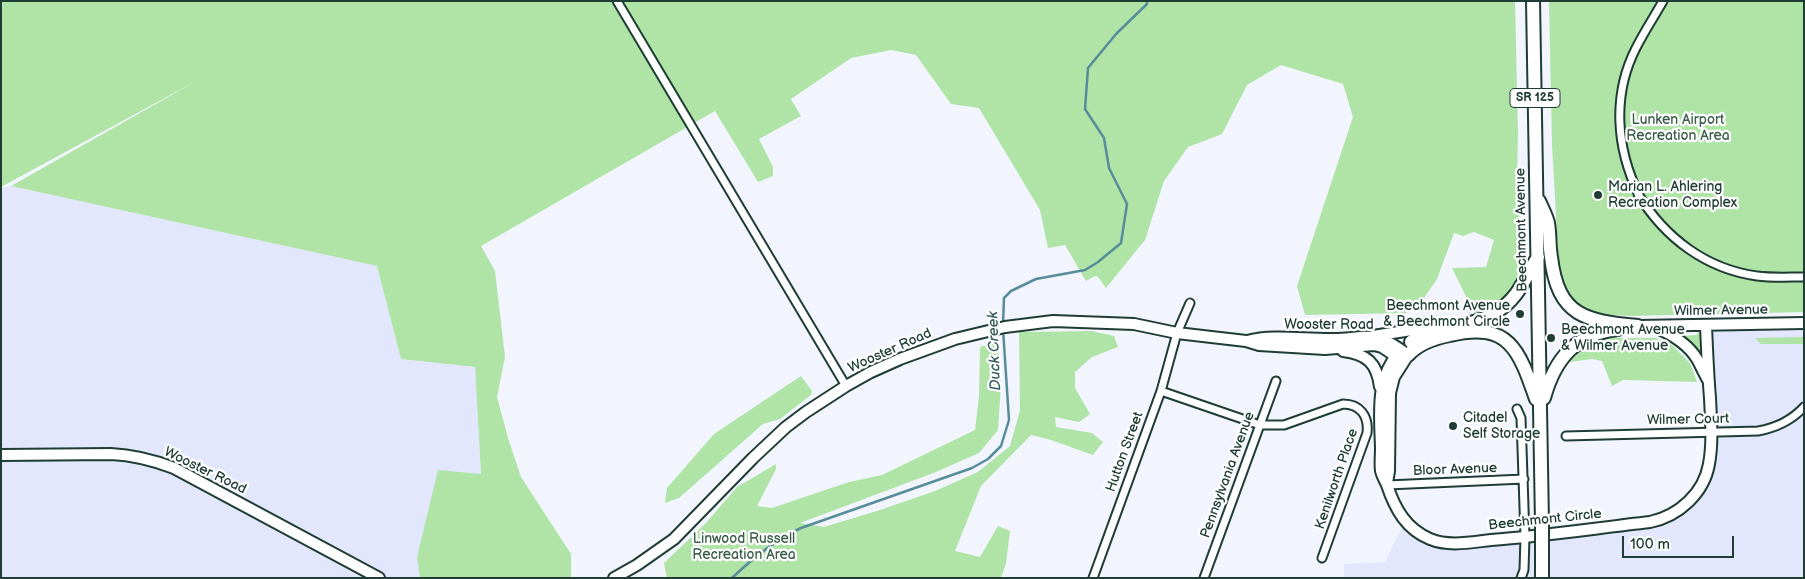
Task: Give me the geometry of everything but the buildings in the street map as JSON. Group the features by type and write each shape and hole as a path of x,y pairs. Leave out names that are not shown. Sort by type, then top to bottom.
{"highway":[{"name":"Beechmont Avenue","path":"1533,1 1542,578"},
{"path":"1536,194 1548,222 1551,259 1556,287 1567,304 1583,316 1603,323 1638,326"},
{"path":"1402,355 1415,339 1430,330 1467,324 1493,314 1505,306 1517,293 1538,257"},
{"path":"1540,411 1548,382 1559,364 1580,340 1604,331 1638,326"},
{"path":"1402,355 1438,338 1474,331 1489,332 1501,338 1516,351 1524,363 1540,411"}],"street":[{"path":"617,1 846,386"},
{"path":"1663,1 1630,61 1625,76 1620,106 1623,151 1632,180 1639,194 1655,219 1665,230 1693,253 1739,273 1759,277 1804,277"},
{"path":"1177,333 1190,303"},
{"name":"Wooster Road","path":"614,578 638,566 674,539 786,427 846,386 900,359 981,332 1053,321 1134,324 1177,333 1246,341 1259,345 1325,348 1374,345 1402,355"},
{"name":"Wilmer Avenue","path":"1638,326 1804,323"},
{"path":"1654,326 1671,334 1689,349 1709,380"},
{"name":"Beechmont Circle","path":"1402,355 1384,375 1380,392 1381,470 1392,500 1401,517 1412,528 1440,543 1525,537 1650,522 1675,512 1688,503 1698,491 1709,465 1712,433 1706,326"},
{"path":"1369,336 1418,329 1430,330"},
{"name":"Hutton Street","path":"1093,578 1161,391 1177,333"},
{"name":"Wooster Road","path":"1246,341 1262,337 1335,339 1369,336 1382,339 1402,355"},
{"path":"1325,348 1357,353 1363,356 1379,376 1380,392"},
{"path":"1387,485 1389,472 1390,393 1402,355"},
{"name":"Pennsylvania Avenue","path":"1204,578 1276,381"},
{"path":"1161,391 1260,425"},
{"name":"Kenilworth Place","path":"1260,425 1284,425 1345,404 1358,408 1365,414 1368,433 1322,558"},
{"name":"Wilmer Court","path":"1566,436 1765,430 1785,422 1804,406"},
{"path":"1517,409 1521,418 1524,479 1525,537 1524,570 1521,578"},
{"name":"Wooster Road","path":"1,455 111,454 138,456 158,462 174,468 379,578"},
{"name":"Bloor Avenue","path":"1387,485 1524,479"}],"shaded area":[{"path":"11,186 377,266 401,359 475,367 481,474 417,557 420,578 1,578 1,188"},
{"path":"1804,323 1804,578 1344,578 1344,564 1385,562 1405,521 1440,543 1650,522 1684,506 1709,465 1706,325"}],"green space":[{"path":"1,1 1515,1 1518,133 1517,181 1524,279 1517,293 1478,321 1452,268 1486,267 1494,240 1474,232 1463,236 1454,233 1437,279 1424,298 1406,313 1305,315 1297,286 1353,117 1343,84 1281,65 1247,85 1222,134 1188,147 1164,181 1145,240 1106,288 1098,277 1095,276 1086,281 1065,245 1048,248 1040,210 979,108 951,104 916,55 891,50 851,58 791,99 801,116 759,139 773,167 773,176 758,182 715,111 481,246 495,271 505,357 497,397 508,438 521,477 571,554 571,578 420,578 417,557 438,470 481,474 475,367 401,359 377,266 11,186 198,80 1,187"},
{"name":"Lunken Airport Recreation Area","path":"1549,1 1804,1 1804,312 1629,316 1597,314 1583,309 1570,297 1559,268 1552,145"},
{"name":"Linwood Russell Recreation Area","path":"1092,331 1114,336 1118,347 1092,357 1075,372 1075,388 1090,414 1079,422 1055,417 1056,427 1092,433 1103,442 1093,455 1031,435 981,486 955,551 980,557 998,526 1010,531 1006,563 1001,578 667,578 664,563 706,523 737,487 776,464 776,469 757,506 772,508 849,482 882,475 975,430 979,396 980,347 997,342 1001,385 998,430 979,453 936,472 800,523 824,527 935,491 978,472 1010,446 1020,410 1019,332"},
{"path":"1697,333 1701,333 1702,358 1678,336 1697,335"},
{"path":"1804,337 1804,344 1761,344 1755,338"},
{"path":"1613,338 1656,338 1672,345 1690,363 1697,382 1623,380 1612,386 1602,361 1592,359 1569,362 1587,345"},
{"path":"801,376 812,391 811,395 780,419 763,424 679,498 665,503 667,488 714,434"}],"waterway":[{"name":"Duck Creek","path":"1003,324 1004,298 1011,291 1036,279 1085,270 1121,243 1127,204 1109,168 1104,138 1085,109 1088,68 1116,34 1147,4 1147,1"},
{"name":"Duck Creek","path":"732,578 765,550 801,528 972,468 988,459 1001,446 1009,420 1003,329"}],"place":[{"name":"Marian L. Ahlering Recreation Complex","path":"1598,195"},
{"name":"Beechmont Avenue & Beechmont Circle","path":"1520,314"},
{"name":"Beechmont Avenue & Wilmer Avenue","path":"1551,338"},
{"name":"Citadel Self Storage","path":"1453,426"}]}
